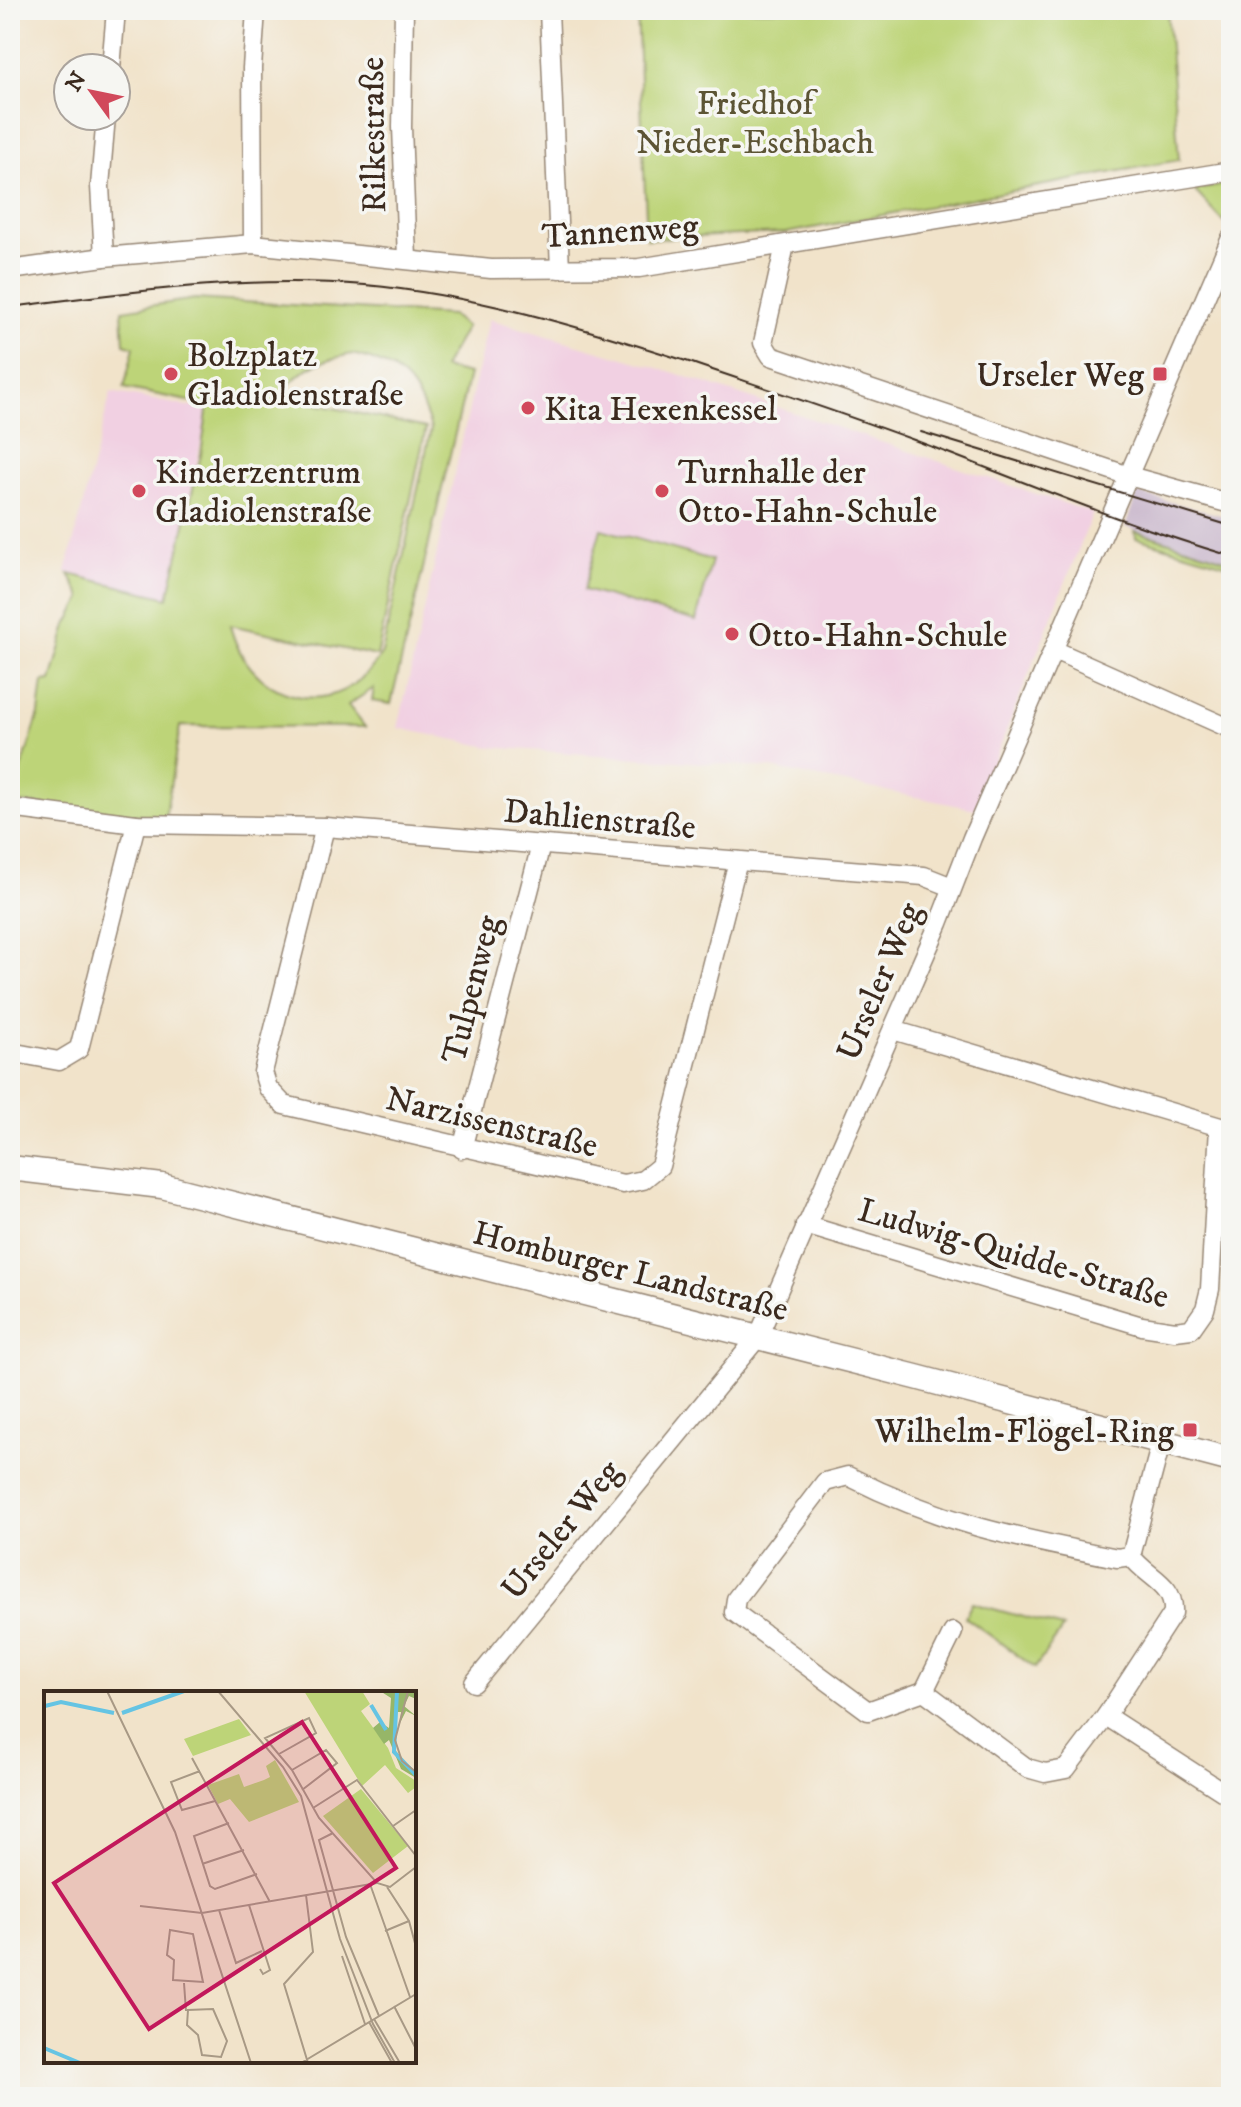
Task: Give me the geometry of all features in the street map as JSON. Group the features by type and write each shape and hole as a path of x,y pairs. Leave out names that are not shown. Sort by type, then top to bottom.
{"street":[{"path":"112,52 116,10"},
{"path":"253,244 252,68 256,10"},
{"name":"Rilkestraße","path":"404,10 402,127 407,259"},
{"path":"549,10 560,269"},
{"path":"104,257 100,186 105,132"},
{"name":"Tannenweg","path":"10,270 104,257 253,244 491,269 639,268 1231,171"},
{"name":"Urseler Weg","path":"474,1683 758,1337 893,1030 1231,238"},
{"path":"785,245 763,343 771,356 1129,476 1231,504"},
{"path":"1054,650 1231,729"},
{"name":"Dahlienstraße","path":"10,808 136,824 325,827 924,876 952,887"},
{"path":"10,1052 59,1061 79,1049 136,824"},
{"name":"Narzissenstraße","path":"325,827 263,1072 268,1088 284,1105 462,1149 623,1184 643,1180 660,1166 738,861"},
{"name":"Tulpenweg","path":"462,1149 541,845"},
{"path":"893,1030 1225,1129"},
{"name":"Ludwig-Quidde-Straße","path":"805,1225 1142,1326 1175,1331 1191,1329 1205,1309 1210,1289 1225,1129"},
{"name":"Homburger Landstraße","path":"10,1168 162,1186 1231,1460"},
{"path":"1131,1556 1161,1443"},
{"path":"953,1632 924,1691 868,1711 734,1612 736,1599 825,1482 848,1476 901,1503 960,1524 1117,1558 1131,1556"},
{"path":"924,1691 1027,1768 1045,1773 1066,1769 1106,1716 1173,1613 1174,1600 1168,1588 1140,1568 1131,1556"},
{"path":"1106,1716 1187,1772 1231,1797"}],"shaded area":[{"name":"Otto-Hahn-Schule","path":"489,319 675,373 1093,513 975,809 771,768 490,747 398,728"},
{"name":"Kinderzentrum Gladiolenstraße","path":"111,392 208,410 168,599 66,572"},
{"path":"1137,493 1231,518 1231,561 1125,527"}],"green space":[{"name":"Friedhof Nieder-Eschbach","path":"637,10 1167,10 1179,160 786,233 647,239"},
{"path":"1231,184 1231,204 1224,222 1194,190"},
{"path":"195,299 451,315 466,327 443,368 469,374 391,704 372,701 374,688 348,705 365,727 180,726 165,818 11,802 39,714 43,682 51,681 67,625 82,598 69,574 168,598 201,454 208,405 124,388 134,347 124,344 122,310","holes":["352,354 394,370 413,388 431,429 382,653 364,676 343,691 320,697 297,696 275,688 256,673 240,652 230,625 377,656 426,428 279,396 303,372 329,359"]},
{"path":"601,529 712,560 696,621 584,590"},
{"path":"1135,531 1231,561 1231,566 1136,538"},
{"path":"972,1603 1063,1628 1035,1668 965,1617"}],"tram line":[{"path":"10,307 187,287 276,282 365,285 487,304 686,361 886,430 1111,516 1231,556"},
{"path":"921,432 1231,526"}],"place":[{"name":"Bolzplatz Gladiolenstraße","path":"171,374"},
{"name":"Urseler Weg","path":"1160,374"},
{"name":"Kita Hexenkessel","path":"528,408"},
{"name":"Kinderzentrum Gladiolenstraße","path":"139,491"},
{"name":"Turnhalle der Otto-Hahn-Schule","path":"662,491"},
{"name":"Otto-Hahn-Schule","path":"732,634"},
{"name":"Wilhelm-Flögel-Ring","path":"1190,1430"}]}
